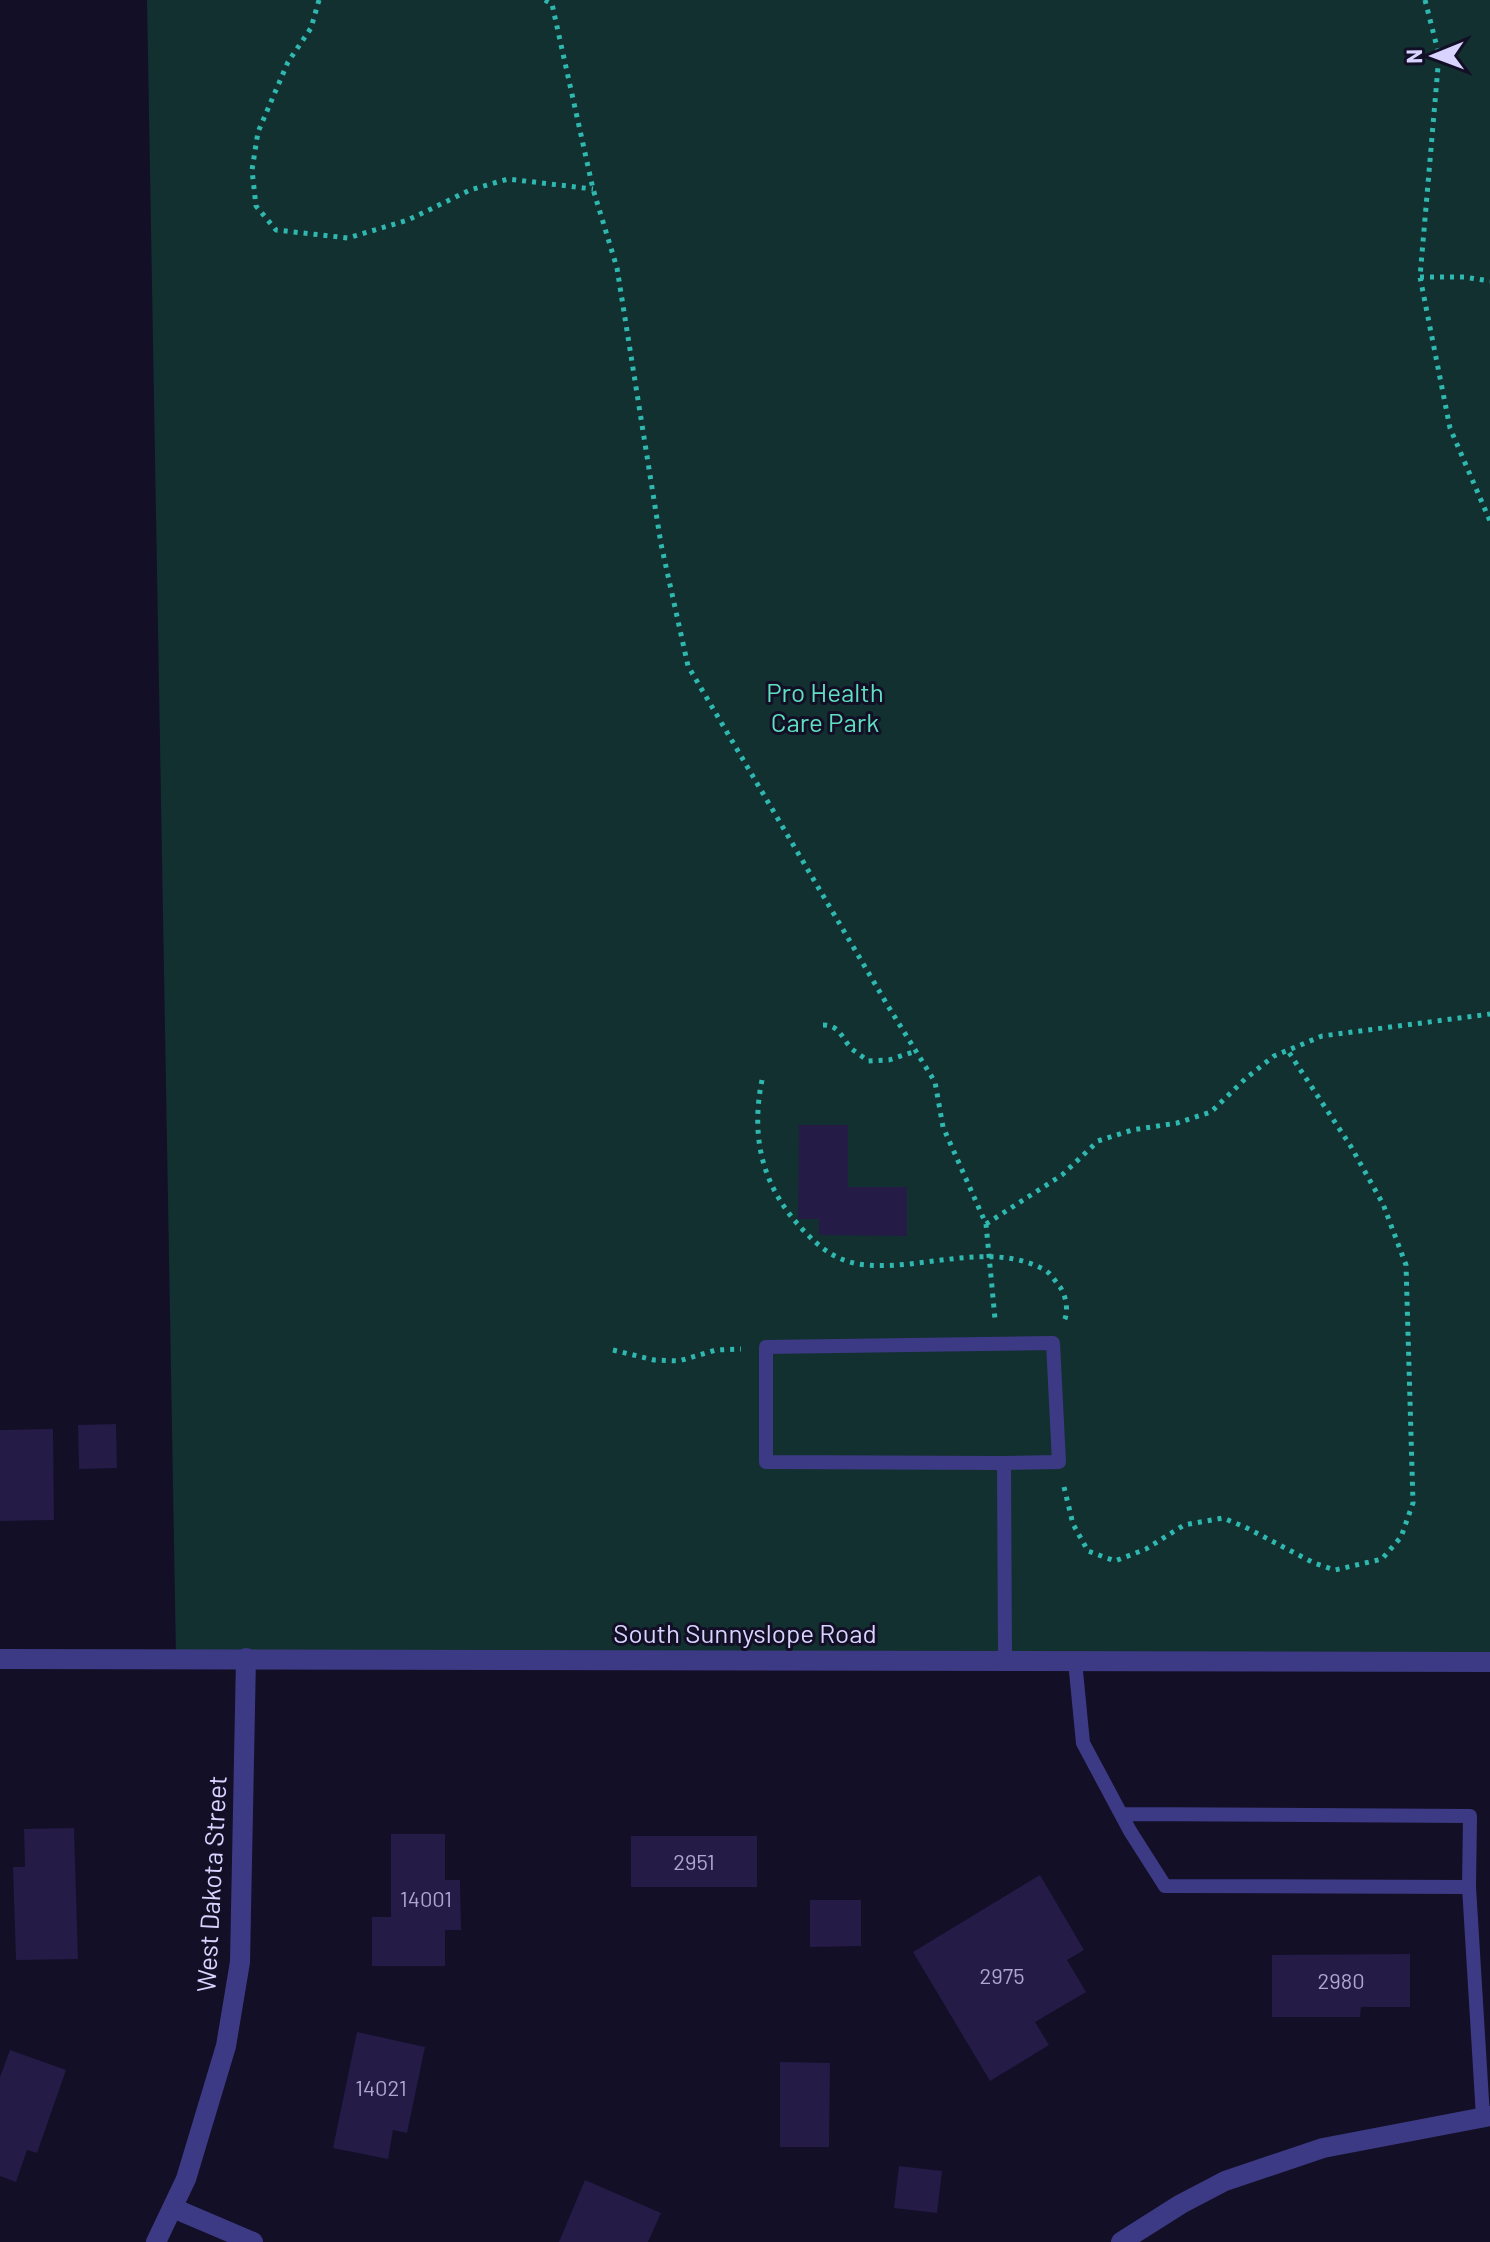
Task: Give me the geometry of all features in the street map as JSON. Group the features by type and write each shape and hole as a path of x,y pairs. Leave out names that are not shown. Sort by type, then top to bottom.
{"street":[{"name":"West Dakota Street","path":"156,2242 186,2179 226,2046 240,1962 246,1658"},
{"name":"South Sunnyslope Road","path":"0,1659 1490,1662"},
{"path":"1121,2242 1181,2204 1225,2181 1323,2148 1486,2116"},
{"path":"173,2208 253,2242"}],"lane":[{"path":"1053,1343 1059,1462 766,1462 766,1347 1053,1343"},
{"path":"1004,1463 1005,1660"},
{"path":"1075,1661 1083,1743 1165,1886 1469,1887"},
{"path":"1122,1814 1470,1816 1469,1887 1486,2116"}],"path":[{"path":"319,0 311,28 288,62 258,132 252,170 256,206 276,230 348,238 408,220 470,190 508,179 593,189"},
{"path":"545,0 554,2 593,189 617,268 661,544 688,666 935,1082 943,1127 986,1224 997,1344"},
{"path":"1425,0 1439,55 1420,277 1450,428 1490,521"},
{"path":"1420,277 1464,277 1490,281"},
{"path":"986,1224 1062,1175 1098,1141 1211,1112 1274,1056 1322,1036 1490,1014"},
{"path":"823,1025 842,1033 850,1047 868,1061 889,1060 916,1051"},
{"path":"1059,1462 1073,1524 1088,1551 1115,1561 1146,1549 1184,1525 1223,1518 1314,1563 1335,1570 1382,1559 1401,1537 1413,1503 1406,1265 1383,1204 1350,1145 1288,1051"},
{"path":"762,1080 757,1106 759,1142 767,1178 785,1212 825,1253 866,1265 1007,1258 1046,1270 1064,1292 1067,1316 1053,1343"},
{"path":"613,1350 654,1360 679,1361 716,1350 766,1347"}],"green space":[{"name":"Pro Health Care Park","path":"147,0 1490,0 1490,1662 176,1658"}],"building":[{"path":"799,1125 848,1125 848,1187 907,1187 907,1236 819,1235 819,1219 798,1219"},
{"path":"116,1424 117,1468 79,1469 78,1425"},
{"path":"53,1429 54,1520 0,1521 0,1430"},
{"path":"74,1828 78,1959 16,1960 13,1867 25,1867 24,1829"},
{"path":"391,1834 445,1834 445,1880 460,1880 461,1930 445,1930 445,1966 372,1966 372,1917 391,1917"},
{"path":"631,1836 757,1836 757,1887 631,1887"},
{"path":"1040,1875 1084,1950 1067,1960 1086,1992 1035,2022 1049,2045 990,2081 913,1952"},
{"path":"810,1900 861,1900 861,1946 810,1947"},
{"path":"1410,1954 1410,2007 1361,2007 1360,2017 1272,2017 1272,1955"},
{"path":"357,2032 425,2047 407,2133 393,2130 388,2159 333,2148"},
{"path":"10,2050 66,2070 37,2153 27,2150 16,2182 0,2176 0,2077"},
{"path":"780,2062 830,2063 829,2147 780,2147"},
{"path":"899,2166 942,2171 937,2213 894,2208"},
{"path":"585,2180 661,2213 648,2242 559,2242"}]}
